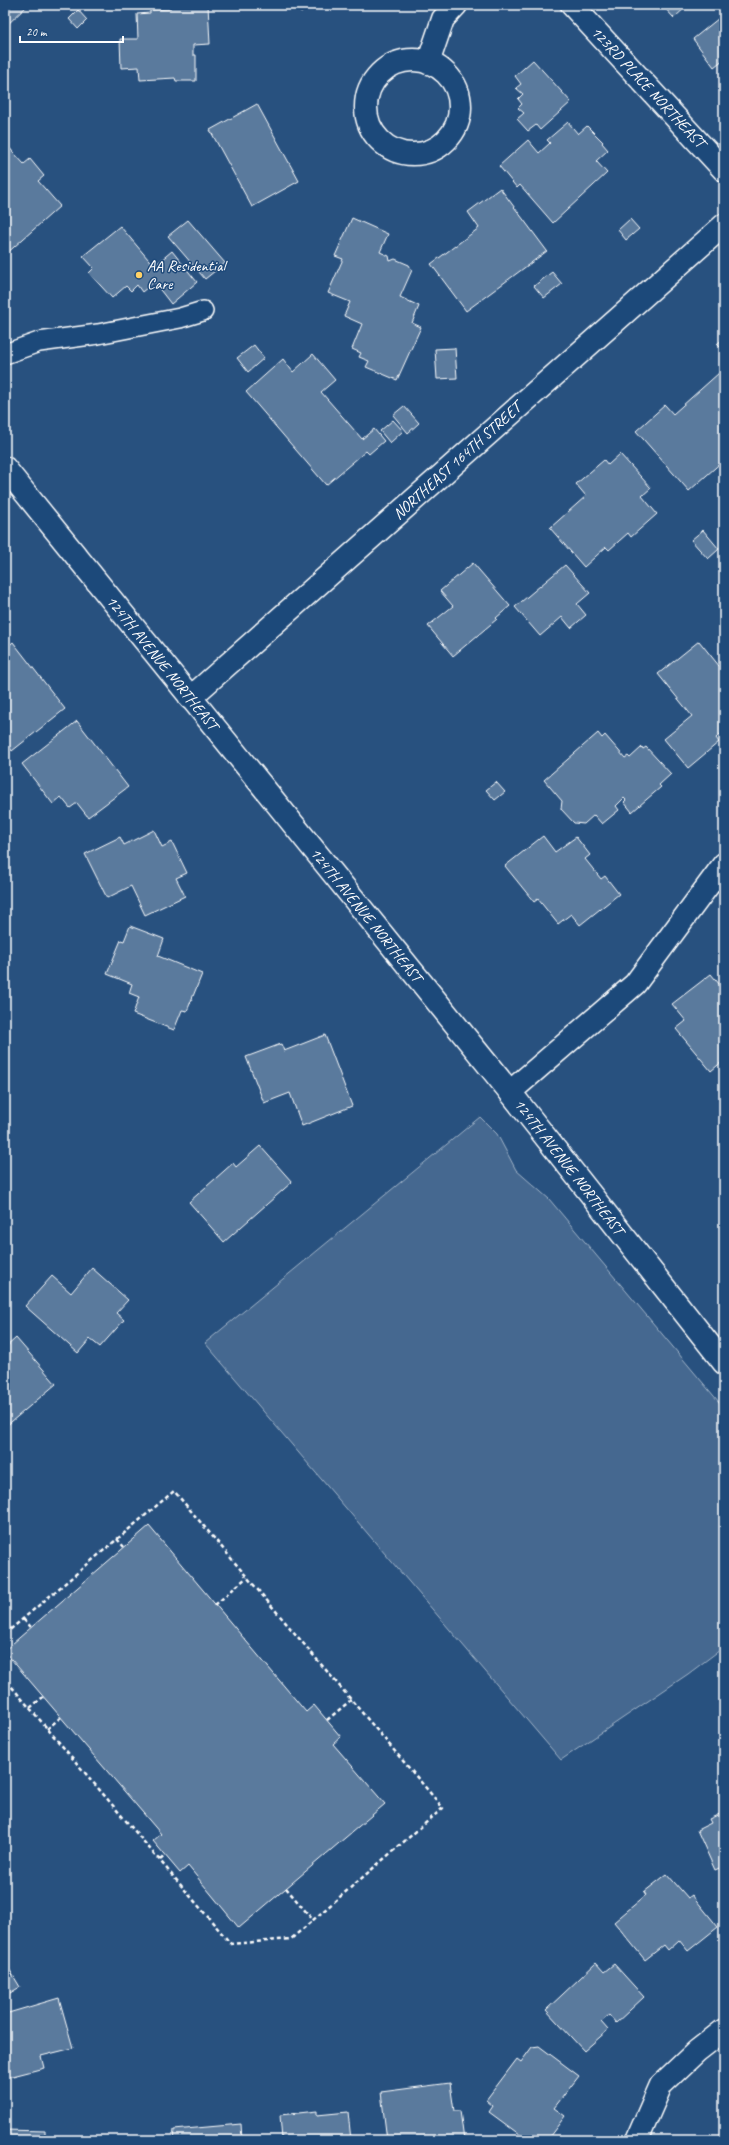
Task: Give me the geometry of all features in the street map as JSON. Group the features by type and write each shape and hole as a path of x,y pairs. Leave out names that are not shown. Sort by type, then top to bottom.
{"street":[{"path":"428,62 443,19 456,5"},
{"name":"123RD PLACE NORTHEAST","path":"572,5 724,170"},
{"path":"413,60 428,62 441,69 451,80 458,93 460,107 457,122 450,135 440,145 426,152 412,154 397,152 384,145 374,134 371,128 366,107 368,92 375,79 386,69 399,62 413,60"},
{"name":"NORTHEAST 164TH STREET","path":"190,698 724,225"},
{"name":"124TH AVENUE NORTHEAST","path":"5,468 510,1092 724,1363"},
{"path":"510,1092 635,984 724,864"},
{"path":"637,2140 661,2085 697,2051 724,2030"}],"lane":[{"path":"5,354 39,342 98,334 180,318 203,311"}],"path":[{"path":"5,1634 174,1491 443,1808 291,1940 231,1944 5,1679"},
{"path":"117,1539 124,1547"},
{"path":"215,1605 247,1577"},
{"path":"23,1619 31,1627"},
{"path":"30,1708 43,1697"},
{"path":"327,1720 351,1700"},
{"path":"47,1729 61,1717"},
{"path":"160,1860 166,1856"},
{"path":"286,1888 313,1920"}],"shaded area":[{"path":"480,1117 497,1134 516,1170 549,1199 724,1408 724,1647 688,1674 561,1760 205,1343"}],"building":[{"path":"5,5 28,5 5,27"},
{"path":"208,5 210,44 193,45 193,55 196,55 196,81 176,81 175,78 140,80 139,67 121,68 120,39 138,39 137,14 150,13 150,10 170,9 170,6"},
{"path":"294,5 310,5 301,13"},
{"path":"662,5 688,5 674,18"},
{"path":"78,10 87,20 78,29 69,19"},
{"path":"724,14 724,59 714,67 693,39"},
{"path":"533,60 571,102 540,130 536,125 528,131 517,119 524,113 518,108 522,104 518,99 523,94 516,88 521,84 515,76"},
{"path":"257,104 299,181 252,207 210,130"},
{"path":"568,122 578,134 587,126 603,142 602,143 608,150 596,161 607,173 553,223 520,185 517,188 499,166 528,140 539,153 550,143 547,140"},
{"path":"5,143 24,164 30,159 44,176 38,181 60,206 5,255"},
{"path":"500,188 547,251 466,311 431,264 479,228 468,212"},
{"path":"352,218 388,234 380,252 389,256 390,261 395,259 409,265 412,270 400,297 419,306 412,323 421,327 397,380 366,367 369,361 359,357 361,353 352,349 362,324 344,316 350,302 328,293 343,259 335,256"},
{"path":"630,219 639,229 626,240 618,230"},
{"path":"188,220 225,263 205,279 168,236"},
{"path":"120,226 154,266 172,251 197,282 171,304 154,282 142,292 137,285 131,291 126,286 112,298 89,273 94,268 83,256"},
{"path":"552,272 562,284 544,298 534,286"},
{"path":"724,338 724,351 717,344"},
{"path":"254,345 264,358 248,372 237,358"},
{"path":"455,348 457,378 437,379 435,349"},
{"path":"313,354 335,380 321,392 362,439 374,429 384,441 369,454 366,451 326,485 246,392 283,359 293,372"},
{"path":"719,373 724,378 724,460 689,491 636,431 665,405 673,414"},
{"path":"404,406 419,423 408,433 393,415"},
{"path":"393,420 403,431 390,443 380,431"},
{"path":"620,454 651,488 642,496 657,514 631,537 628,533 609,550 606,547 584,567 550,528 586,496 576,484 604,460 608,465"},
{"path":"703,530 719,549 708,559 691,540"},
{"path":"473,563 510,606 496,618 497,619 453,656 428,626 453,606 440,591"},
{"path":"565,565 590,593 577,604 586,615 571,628 562,617 540,636 515,607"},
{"path":"699,641 724,672 724,733 723,731 716,738 719,742 688,768 664,739 692,716 658,674"},
{"path":"13,642 65,709 12,751 5,741 5,649"},
{"path":"77,721 128,787 88,817 77,803 70,808 61,797 53,804 22,764"},
{"path":"598,733 602,738 605,735 625,758 628,756 630,758 642,747 643,749 646,747 671,774 659,785 661,787 632,812 624,802 626,800 624,798 616,806 619,810 602,824 594,815 584,824 574,823 561,809 562,801 544,780"},
{"path":"496,782 505,792 495,800 486,790"},
{"path":"154,830 162,847 172,842 187,873 176,878 185,896 145,915 131,886 107,898 85,854 120,837 124,845"},
{"path":"543,836 555,852 576,837 590,855 585,859 601,879 605,876 619,894 580,925 571,914 558,924 538,899 534,902 505,866"},
{"path":"130,926 164,939 158,956 202,974 187,1011 182,1010 174,1030 133,1014 139,997 129,993 132,984 107,974 121,940 124,941"},
{"path":"711,974 724,990 724,1060 711,1071 676,1029 686,1021 672,1004"},
{"path":"325,1035 352,1106 302,1126 290,1093 264,1103 246,1057 281,1044 284,1051"},
{"path":"724,1091 724,1099 720,1095"},
{"path":"260,1146 292,1182 224,1242 189,1202 233,1163 236,1167"},
{"path":"92,1268 128,1300 116,1313 124,1320 100,1347 90,1339 78,1353 25,1306 52,1276 71,1293"},
{"path":"16,1338 56,1384 5,1427 5,1348"},
{"path":"149,1526 306,1712 314,1705 341,1737 333,1744 385,1804 239,1928 188,1866 180,1873 153,1841 161,1834 5,1652 5,1650"},
{"path":"724,1812 724,1866 715,1870 697,1830 711,1823 709,1819"},
{"path":"667,1874 688,1898 692,1895 718,1927 688,1951 679,1940 668,1950 664,1945 645,1960 614,1922 646,1895 644,1892"},
{"path":"5,1962 20,1987 5,1996"},
{"path":"596,1963 604,1972 614,1964 644,1997 616,2023 609,2015 601,2022 608,2030 584,2051 546,2010"},
{"path":"59,1998 73,2048 41,2056 44,2068 5,2078 5,2014"},
{"path":"539,2046 579,2076 554,2108 565,2116 547,2140 527,2140 489,2112 493,2106 486,2100 517,2059 521,2062 532,2047"},
{"path":"450,2083 454,2111 460,2111 464,2140 387,2140 381,2092"},
{"path":"317,2111 317,2115 348,2112 351,2140 282,2140 280,2115"},
{"path":"241,2124 242,2140 173,2140 174,2130"},
{"path":"5,2130 45,2131 45,2140 5,2140"},
{"path":"154,2136 154,2140 97,2140"}],"place":[{"name":"AA Residential Care","path":"139,275"}]}
